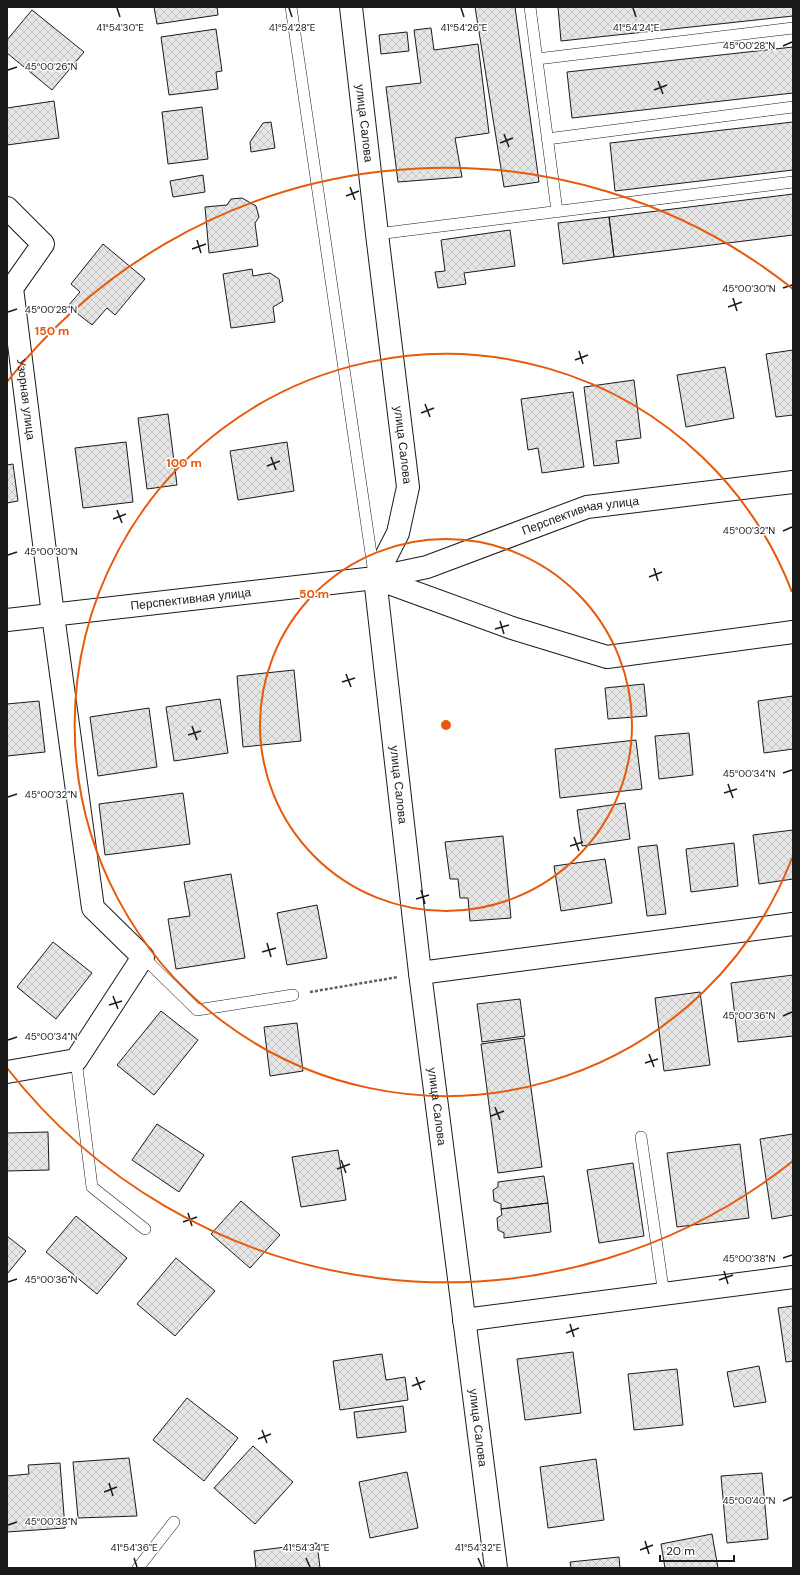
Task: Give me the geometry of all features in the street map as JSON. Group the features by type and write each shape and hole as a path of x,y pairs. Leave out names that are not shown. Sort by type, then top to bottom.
{"street":[{"name":"улица Салова","path":"351,7 408,487 398,533 375,578 420,973 496,1568"},
{"name":"Узорная улица","path":"7,208 43,244 12,288 53,616"},
{"name":"Перспективная улица","path":"7,620 53,616 375,578 427,567 587,507 793,482"},
{"name":"Перспективная улица","path":"375,578 512,628 607,656 793,632"},
{"path":"7,1072 76,1060 143,957 93,908 53,616"},
{"path":"420,973 793,924"},
{"path":"464,1320 793,1277"}],"lane":[{"path":"291,7 375,578"},
{"path":"530,7 557,211"},
{"path":"537,59 793,28"},
{"path":"547,139 793,108"},
{"path":"377,234 793,182"},
{"path":"143,957 197,1010 293,995"},
{"path":"76,1060 92,1187 145,1229"},
{"path":"641,1137 664,1295"},
{"path":"138,1568 174,1522"}],"path":[{"path":"293,995 420,973"}],"building":[{"path":"154,7 217,7 218,15 157,24"},
{"path":"475,7 515,7 539,182 504,187"},
{"path":"558,7 793,7 793,16 561,41"},
{"path":"32,10 84,52 52,90 7,53 7,40"},
{"path":"431,28 434,50 478,44 489,133 455,138 462,177 398,182 386,87 421,83 414,30"},
{"path":"216,29 222,71 216,72 218,89 169,95 161,37"},
{"path":"407,32 409,51 381,54 379,35"},
{"path":"793,47 793,93 572,118 567,72"},
{"path":"54,101 59,138 7,145 7,108"},
{"path":"202,107 208,159 168,164 162,112"},
{"path":"271,122 275,148 251,152 250,142 263,123"},
{"path":"793,122 793,170 615,191 610,143"},
{"path":"203,175 205,192 173,197 170,181"},
{"path":"793,194 793,235 614,257 609,217"},
{"path":"242,198 256,206 259,217 255,223 258,246 209,253 205,207 227,205 231,199"},
{"path":"609,217 614,257 563,264 558,223"},
{"path":"510,230 515,266 464,273 466,284 438,288 435,272 445,271 441,240"},
{"path":"103,244 145,279 115,315 107,308 92,325 68,306 80,292 71,284"},
{"path":"252,269 253,276 270,273 279,279 283,301 273,307 275,322 231,328 223,274"},
{"path":"793,350 793,415 776,417 766,354"},
{"path":"725,367 734,418 686,427 677,375"},
{"path":"634,380 641,438 616,441 619,463 594,466 584,387"},
{"path":"573,392 584,467 542,473 538,448 528,450 521,399"},
{"path":"168,414 177,485 147,489 138,418"},
{"path":"126,442 133,502 83,508 75,448"},
{"path":"287,442 294,491 238,500 230,451"},
{"path":"13,464 18,501 7,503 7,465"},
{"path":"294,670 301,741 243,747 237,676"},
{"path":"644,684 647,716 608,719 605,688"},
{"path":"793,696 793,749 764,753 758,701"},
{"path":"220,699 228,753 174,761 166,707"},
{"path":"39,701 45,752 7,756 7,704"},
{"path":"149,708 157,767 98,776 90,717"},
{"path":"689,733 693,775 659,779 655,736"},
{"path":"636,740 642,789 560,798 555,749"},
{"path":"183,793 190,844 105,855 99,804"},
{"path":"625,803 630,839 582,846 577,810"},
{"path":"793,830 793,879 759,884 753,835"},
{"path":"503,836 511,918 470,921 468,898 460,898 458,879 450,879 445,842"},
{"path":"734,843 738,886 691,892 686,849"},
{"path":"657,845 666,914 647,916 638,847"},
{"path":"605,859 612,903 561,911 554,866"},
{"path":"231,874 245,958 176,969 168,919 190,916 184,882"},
{"path":"317,905 327,958 287,965 277,913"},
{"path":"53,942 92,973 56,1019 17,987"},
{"path":"793,975 793,1036 738,1042 731,983"},
{"path":"700,992 710,1065 664,1071 655,998"},
{"path":"520,999 525,1036 482,1042 477,1004"},
{"path":"161,1011 198,1040 154,1095 117,1065"},
{"path":"297,1023 303,1071 270,1076 264,1027"},
{"path":"524,1038 542,1167 498,1173 481,1044"},
{"path":"157,1124 204,1155 179,1192 132,1160"},
{"path":"48,1132 49,1170 7,1171 7,1133"},
{"path":"793,1134 793,1215 772,1219 760,1139"},
{"path":"740,1144 749,1218 677,1227 667,1153"},
{"path":"338,1150 346,1200 301,1207 292,1157"},
{"path":"633,1163 644,1236 599,1243 587,1170"},
{"path":"544,1176 548,1203 501,1209 501,1204 494,1201 493,1190 498,1187 498,1182"},
{"path":"241,1201 280,1235 250,1268 211,1234"},
{"path":"548,1203 551,1232 504,1238 504,1233 498,1230 497,1218 502,1215 501,1209"},
{"path":"76,1216 127,1258 97,1294 46,1252"},
{"path":"7,1236 26,1251 7,1274"},
{"path":"176,1258 215,1291 175,1336 137,1304"},
{"path":"793,1306 793,1361 786,1362 778,1308"},
{"path":"573,1352 581,1413 525,1420 517,1359"},
{"path":"382,1354 386,1380 405,1377 408,1400 340,1410 333,1361"},
{"path":"759,1366 766,1402 734,1407 727,1372"},
{"path":"677,1369 683,1425 634,1430 628,1374"},
{"path":"187,1398 238,1438 204,1481 153,1440"},
{"path":"403,1406 406,1432 357,1438 354,1412"},
{"path":"253,1446 293,1482 255,1524 214,1488"},
{"path":"129,1458 137,1516 78,1518 73,1462"},
{"path":"596,1459 604,1520 548,1528 540,1467"},
{"path":"60,1463 65,1528 7,1532 7,1476 29,1474 28,1465"},
{"path":"407,1472 418,1528 370,1538 359,1482"},
{"path":"762,1473 768,1539 727,1543 721,1476"},
{"path":"712,1534 718,1568 665,1568 661,1544"},
{"path":"317,1543 320,1568 256,1568 254,1551"},
{"path":"619,1557 620,1568 571,1568 570,1562"}]}
